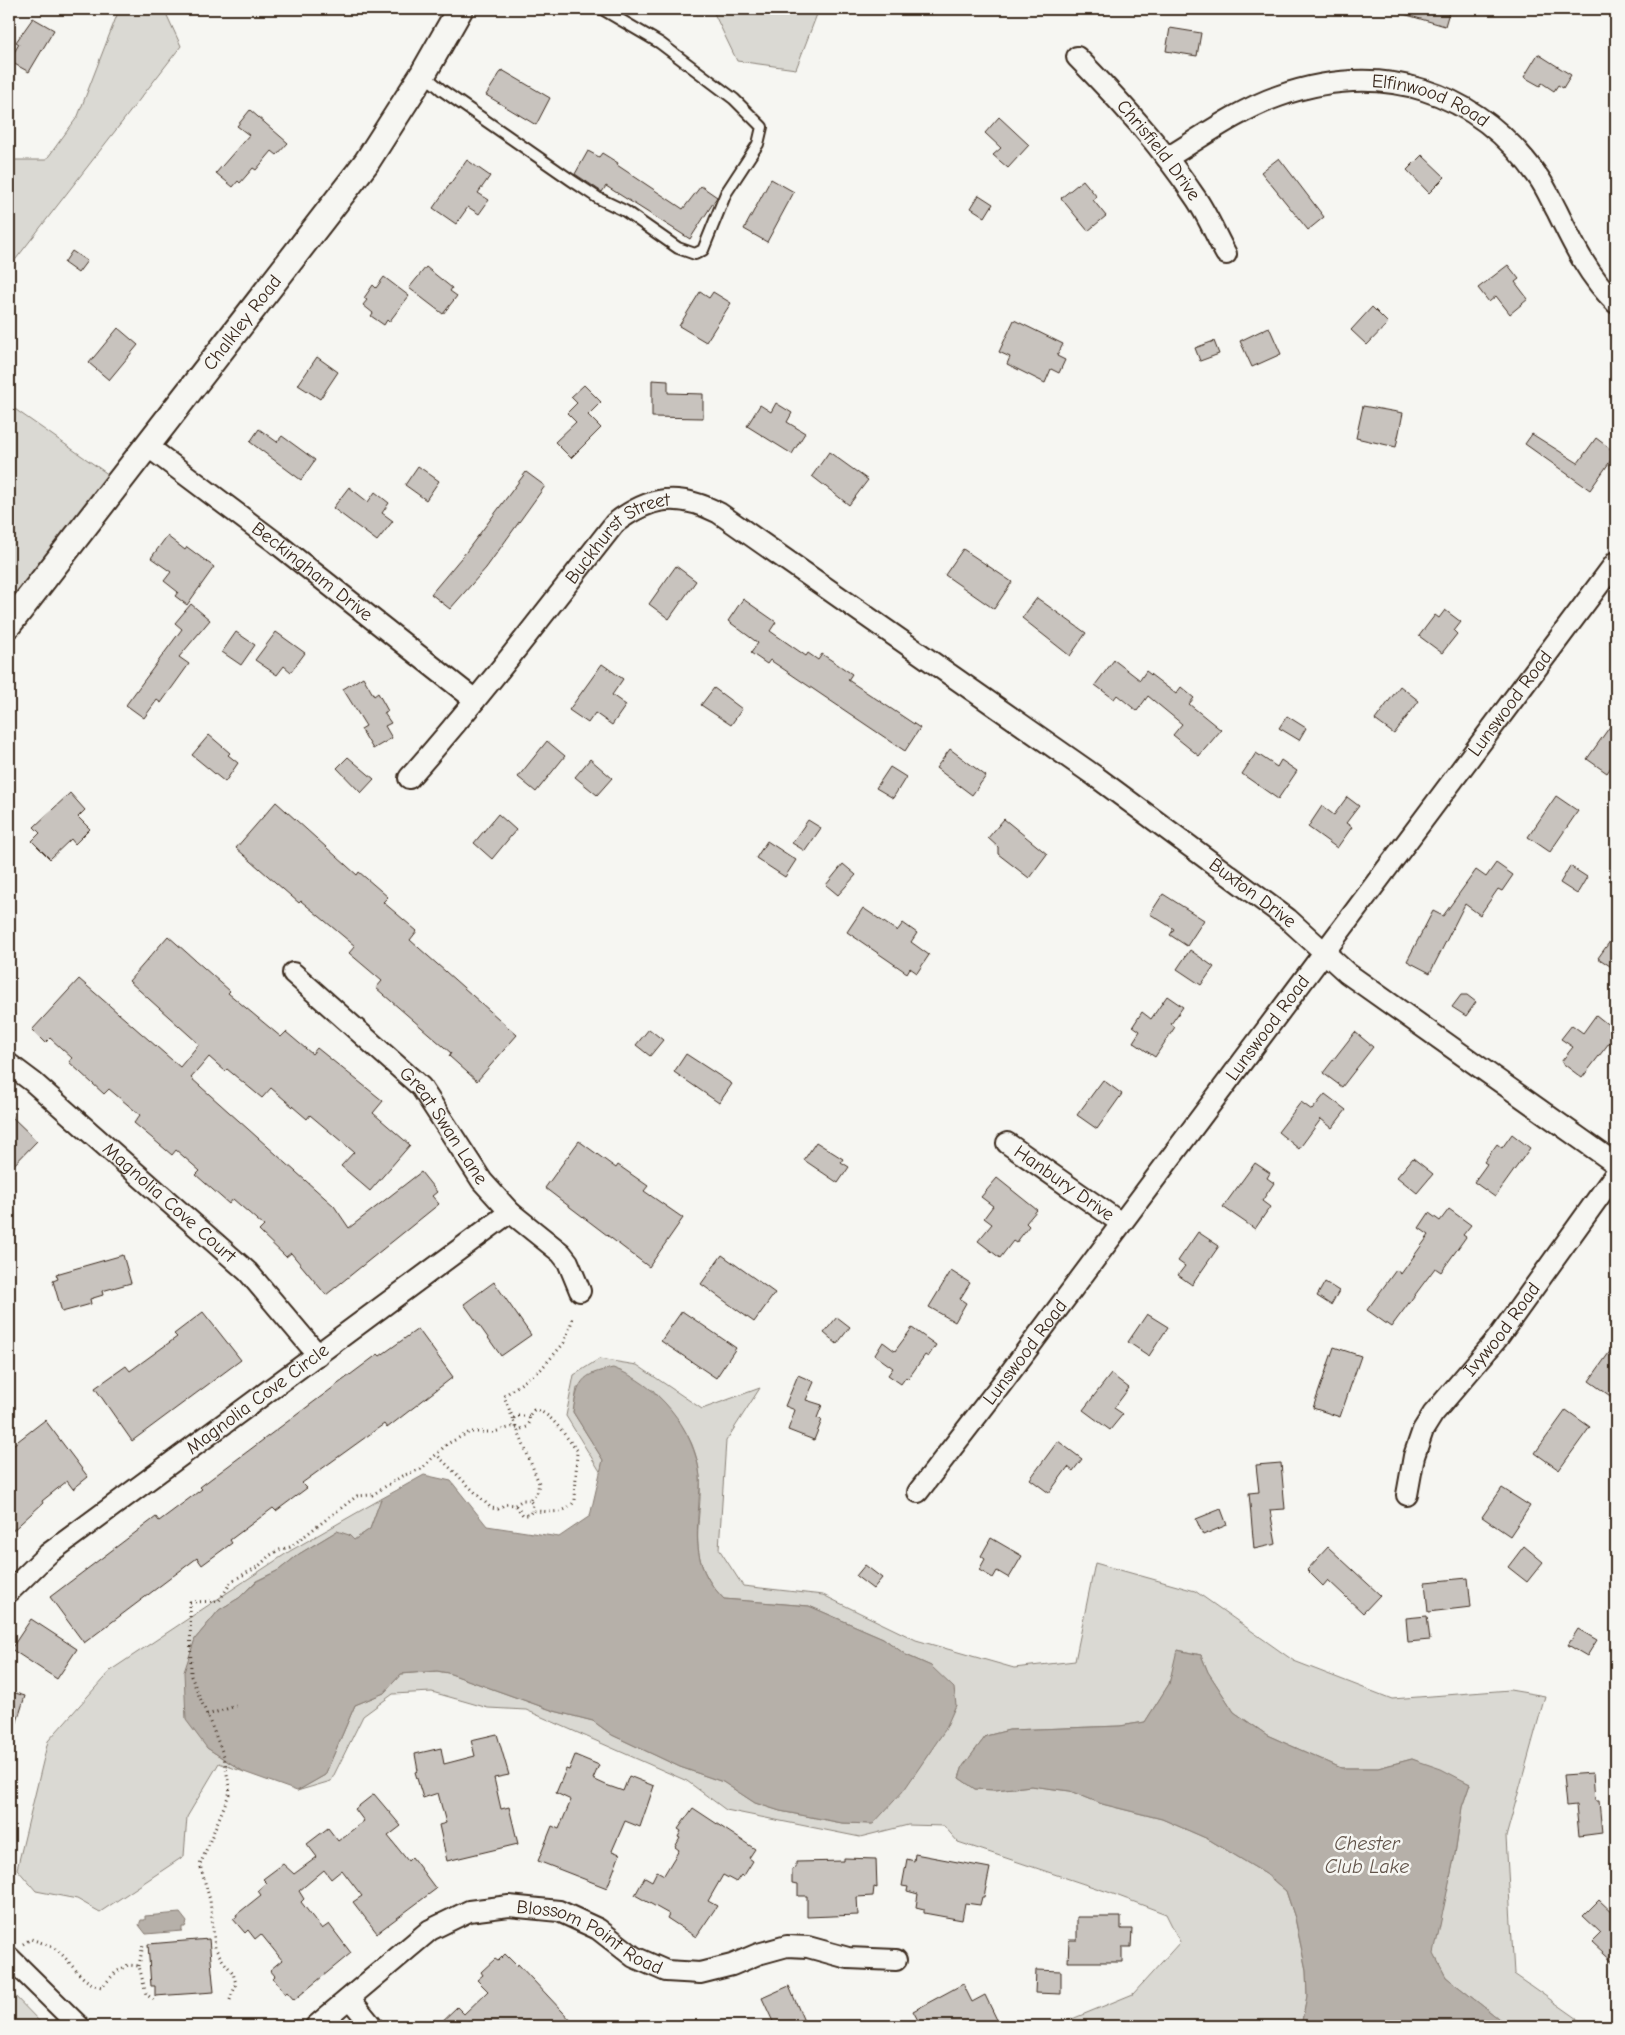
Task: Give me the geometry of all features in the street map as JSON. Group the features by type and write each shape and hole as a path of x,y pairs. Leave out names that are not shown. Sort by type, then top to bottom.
{"street":[{"name":"Chalkley Road","path":"9,624 366,163 423,74 460,9"},
{"name":"Chrisfield Drive","path":"1077,57 1123,104 1167,158 1196,198 1226,254"},
{"name":"Elfinwood Road","path":"1167,158 1246,110 1278,96 1313,86 1368,79 1393,82 1424,90 1453,101 1480,117 1505,137 1525,159 1541,180 1578,253 1593,276 1616,303"},
{"name":"Beckingham Drive","path":"146,445 275,542 475,700"},
{"name":"Buckhurst Street","path":"409,778 475,700 615,523 646,503 669,499 702,504 719,513 884,628"},
{"name":"Lunswood Road","path":"918,1492 1003,1382 1616,562"},
{"name":"Buxton Drive","path":"884,628 1095,776 1240,882 1288,919 1347,973 1616,1164"},
{"name":"Great Swan Lane","path":"293,973 421,1087 467,1161 482,1181 510,1212 561,1253 568,1262 580,1291"},
{"name":"Magnolia Cove Court","path":"9,1064 34,1082 248,1272 318,1355"},
{"name":"Hanbury Drive","path":"1007,1143 1121,1223"},
{"name":"Ivywood Road","path":"1407,1495 1414,1456 1423,1430 1433,1414 1497,1339 1616,1173"},
{"name":"Magnolia Cove Circle","path":"9,1592 48,1554 510,1212"},
{"name":"Blossom Point Road","path":"316,2026 430,1930 469,1912 509,1906 558,1912 598,1929 634,1957 666,1971 700,1973 732,1966 758,1954 787,1946 808,1947 848,1958 896,1960"},
{"path":"16,1950 80,2026"},
{"path":"350,1999 372,2026"}],"lane":[{"path":"423,74 443,91 598,198 625,211 678,248 695,254 703,250 726,193 758,144 762,127 734,99 660,44 602,9"}],"path":[{"path":"437,1455 492,1508 498,1509 505,1504 515,1505 523,1500 529,1500 537,1494 539,1484 504,1396 541,1369 564,1343 573,1318"},
{"path":"230,2000 236,1984 233,1972 215,1948 210,1900 200,1865 230,1792 224,1756 191,1676 189,1644 190,1602 219,1601 232,1581 259,1566 269,1556 279,1550 290,1547 357,1496 372,1496 402,1476 421,1469 447,1444 470,1432 494,1432 527,1427 530,1422 529,1416 534,1410 541,1410 577,1450 574,1500 571,1507 563,1511 532,1511 529,1515 523,1515 515,1505"},
{"path":"513,1419 516,1416 529,1416"},
{"path":"529,1500 532,1504 532,1511"},
{"path":"207,1715 236,1706"},
{"path":"16,1950 31,1939 56,1949 86,1982 94,1986 102,1987 116,1972 128,1966 139,1966"},
{"path":"143,1944 139,1966 146,1994 155,2001"}],"shaded area":[{"path":"116,9 164,9 181,46 9,268 11,202 9,196 9,160 46,160 78,116 117,15"},
{"path":"712,9 819,9 796,69 737,61"},
{"path":"9,405 112,477 9,611"},
{"path":"599,1359 637,1365 702,1409 760,1388 726,1441 719,1549 743,1586 823,1595 916,1640 1014,1668 1075,1661 1095,1563 1195,1591 1294,1661 1392,1699 1510,1690 1545,1696 1506,1837 1514,1974 1588,2026 1508,2026 1446,1977 1433,1954 1455,1854 1462,1807 1470,1784 1412,1759 1378,1768 1341,1768 1267,1735 1234,1712 1208,1672 1201,1655 1178,1650 1169,1684 1145,1722 1120,1726 1009,1730 986,1736 963,1766 959,1778 975,1789 995,1790 1031,1786 1070,1791 1102,1804 1162,1819 1208,1839 1266,1874 1286,1891 1295,1918 1306,1970 1307,1996 1301,2026 1055,2026 1133,1994 1180,1942 1166,1914 1108,1892 958,1842 944,1826 908,1825 860,1837 726,1810 687,1781 526,1710 488,1708 432,1692 393,1694 363,1716 331,1781 297,1791 325,1775 355,1705 384,1693 401,1674 437,1671 448,1673 554,1711 593,1721 612,1735 680,1767 723,1782 755,1803 780,1811 842,1823 872,1824 919,1768 948,1722 956,1705 931,1666 906,1655 883,1638 809,1606 724,1599 709,1581 701,1563 698,1546 699,1473 692,1444 683,1428 653,1390 577,1388 573,1412 603,1460 601,1473 566,1416 574,1375"},
{"path":"381,1499 370,1529 354,1540 337,1531 299,1554 279,1570 256,1581 239,1598 219,1610 195,1639 193,1648 207,1748 244,1772 219,1763 187,1817 184,1856 100,1912 77,1899 36,1891 17,1869 48,1741 111,1670 290,1551"},
{"path":"9,1990 44,2026 9,2026"}],"water":[{"path":"613,1368 645,1385 659,1397 682,1425 690,1441 700,1476 697,1531 699,1555 707,1577 724,1599 809,1606 883,1638 906,1655 931,1666 954,1688 956,1705 945,1730 904,1790 873,1824 842,1823 780,1811 755,1803 723,1782 680,1767 612,1735 593,1721 554,1711 448,1673 437,1671 401,1674 384,1693 355,1705 325,1775 297,1791 244,1772 207,1748 186,1720 184,1672 195,1639 219,1610 239,1598 257,1581 279,1570 299,1554 337,1531 349,1535 354,1540 370,1529 381,1499 424,1475 451,1481 487,1526 559,1537 590,1516 603,1460 573,1412 579,1386 588,1376"},
{"name":"Chester Club Lake","path":"1177,1650 1201,1655 1208,1672 1234,1712 1267,1735 1341,1768 1378,1768 1412,1759 1441,1769 1470,1784 1462,1807 1455,1854 1434,1954 1446,1977 1508,2026 1301,2026 1307,1996 1306,1970 1295,1918 1286,1891 1266,1874 1208,1839 1162,1819 1102,1804 1070,1791 1031,1786 995,1790 975,1789 959,1778 963,1766 986,1736 1009,1730 1120,1726 1145,1722 1169,1684"},
{"path":"180,1913 187,1922 185,1927 182,1927 182,1931 146,1934 139,1925 141,1920 145,1920 145,1916"}],"building":[{"path":"1400,9 1450,9 1445,26 1400,13"},
{"path":"33,18 54,30 29,72 9,61 19,44 16,42"},
{"path":"1170,28 1201,33 1197,56 1166,51"},
{"path":"1538,54 1571,75 1563,88 1558,85 1554,91 1542,83 1540,86 1524,77"},
{"path":"502,70 550,98 536,125 486,95"},
{"path":"250,110 288,143 277,155 272,151 256,170 253,168 240,183 238,181 233,187 216,173 249,135 237,126"},
{"path":"999,117 1029,145 1008,168 993,155 1001,148 985,133"},
{"path":"588,151 599,157 602,153 683,209 701,186 717,197 690,239 606,186 602,192 575,174"},
{"path":"1422,155 1445,177 1429,193 1407,170"},
{"path":"1279,158 1324,217 1308,230 1261,172"},
{"path":"467,160 490,176 478,193 489,200 479,214 468,207 456,224 433,208"},
{"path":"771,179 794,192 767,242 744,229"},
{"path":"1083,180 1097,197 1093,200 1106,216 1088,231 1061,198"},
{"path":"979,195 993,204 985,217 971,208"},
{"path":"72,251 87,261 78,273 64,263"},
{"path":"1508,265 1519,279 1515,282 1528,299 1510,314 1496,296 1489,302 1478,288"},
{"path":"426,267 452,288 450,291 457,296 443,314 409,288"},
{"path":"384,277 409,296 389,322 387,320 384,325 371,316 373,313 363,305 367,300 364,298 373,285 376,288"},
{"path":"700,292 709,298 713,292 731,303 706,342 679,326"},
{"path":"1372,307 1388,323 1367,345 1351,330"},
{"path":"1014,320 1063,344 1057,356 1065,360 1059,373 1051,369 1045,383 1007,364 1010,357 999,352"},
{"path":"1269,327 1281,354 1252,367 1240,341"},
{"path":"118,328 138,345 109,380 89,363"},
{"path":"1214,341 1219,354 1200,361 1195,348"},
{"path":"317,357 338,372 320,399 298,385"},
{"path":"652,380 668,381 668,393 703,394 703,418 652,417"},
{"path":"584,385 601,402 588,415 601,428 571,458 555,442 576,422 567,413 577,403 571,397"},
{"path":"776,403 792,413 787,422 805,433 792,454 747,426 760,405 771,412"},
{"path":"1363,406 1403,413 1396,447 1356,438"},
{"path":"259,429 277,442 282,436 315,460 301,480 250,442"},
{"path":"1532,434 1578,463 1596,438 1616,453 1590,490 1525,444"},
{"path":"829,452 868,480 849,505 812,476"},
{"path":"418,466 439,481 426,500 405,485"},
{"path":"526,472 545,486 486,568 450,609 431,594 466,552"},
{"path":"349,487 368,502 375,492 389,503 382,513 393,521 377,541 333,508"},
{"path":"167,536 185,550 187,547 214,567 187,605 175,596 178,592 164,581 171,572 151,558"},
{"path":"963,549 1012,582 994,609 945,575"},
{"path":"676,566 696,581 669,619 649,604"},
{"path":"1037,598 1086,633 1070,656 1022,618"},
{"path":"743,599 776,622 770,631 806,656 808,653 818,660 822,654 852,674 848,680 920,728 905,751 770,660 767,664 751,653 758,643 728,621"},
{"path":"191,604 210,620 179,657 189,664 161,703 157,700 144,718 126,705 182,629 175,623"},
{"path":"1445,610 1461,622 1454,631 1457,634 1442,653 1419,636 1435,615 1439,618"},
{"path":"236,632 255,645 241,665 222,652"},
{"path":"276,632 305,653 291,672 284,666 277,675 255,660"},
{"path":"1114,660 1140,680 1146,671 1176,694 1181,687 1194,698 1189,704 1221,730 1199,756 1173,735 1182,724 1148,696 1137,711 1117,695 1114,699 1095,685"},
{"path":"602,664 623,679 612,695 626,705 612,725 595,713 588,723 569,710"},
{"path":"363,677 374,696 378,693 388,711 384,713 391,723 385,726 392,738 373,749 361,729 366,726 343,689"},
{"path":"1400,686 1419,701 1394,734 1375,720"},
{"path":"714,688 742,709 731,725 701,705"},
{"path":"1287,716 1306,728 1299,740 1279,728"},
{"path":"1616,718 1616,760 1607,773 1587,759"},
{"path":"209,735 230,753 228,755 238,763 225,782 192,755"},
{"path":"547,741 565,756 536,792 518,777"},
{"path":"950,749 986,776 972,795 936,768"},
{"path":"1256,753 1277,767 1281,760 1297,771 1278,799 1242,774"},
{"path":"348,757 374,779 361,793 337,768"},
{"path":"590,759 612,778 597,795 575,777"},
{"path":"890,767 906,777 893,798 876,788"},
{"path":"70,793 85,810 78,817 90,829 75,844 71,839 50,859 32,841 40,833 34,827"},
{"path":"1556,796 1578,811 1550,852 1528,837"},
{"path":"1347,797 1359,806 1346,823 1352,827 1337,848 1308,827 1322,806 1334,815"},
{"path":"276,802 357,875 359,872 388,897 383,902 417,931 410,940 517,1035 477,1081 449,1056 451,1053 376,988 382,981 349,953 355,946 301,901 299,903 236,848"},
{"path":"498,814 516,830 492,859 474,843"},
{"path":"1004,819 1047,854 1029,878 998,854 998,847 988,838"},
{"path":"808,820 821,828 805,851 792,843"},
{"path":"767,841 796,860 785,877 756,858"},
{"path":"1496,863 1513,875 1502,891 1498,889 1480,915 1465,904 1430,973 1407,961 1433,911 1443,916 1476,870 1486,877"},
{"path":"843,864 856,875 838,895 826,885"},
{"path":"1570,866 1587,877 1577,894 1560,883"},
{"path":"1163,894 1204,920 1187,946 1170,935 1174,929 1150,914"},
{"path":"863,908 897,931 903,923 917,933 911,942 929,955 917,973 910,968 907,973 847,932"},
{"path":"1616,933 1616,970 1598,958"},
{"path":"168,936 230,991 228,993 281,1037 286,1032 312,1054 317,1048 383,1101 373,1113 410,1145 370,1191 341,1166 354,1152 310,1115 307,1119 271,1088 262,1098 227,1069 225,1071 209,1057 191,1078 334,1206 349,1228 421,1172 437,1192 432,1196 439,1204 326,1295 291,1253 286,1257 259,1231 264,1226 233,1199 229,1204 196,1175 200,1171 176,1150 172,1155 134,1123 140,1115 109,1089 104,1094 69,1062 72,1058 50,1038 45,1043 32,1030 79,979 180,1067 199,1044 129,981"},
{"path":"1190,950 1214,967 1201,985 1177,969"},
{"path":"1461,995 1467,995 1476,1002 1466,1016 1452,1007"},
{"path":"1167,996 1183,1007 1171,1024 1175,1027 1155,1057 1133,1042 1140,1031 1133,1026 1142,1012 1151,1019"},
{"path":"1596,1015 1616,1031 1616,1034 1582,1078 1561,1062 1573,1047 1561,1039 1572,1025 1583,1033"},
{"path":"649,1029 663,1040 650,1056 636,1045"},
{"path":"1355,1032 1373,1047 1342,1087 1323,1073"},
{"path":"686,1054 732,1084 719,1103 674,1072"},
{"path":"1103,1080 1122,1094 1097,1129 1077,1115"},
{"path":"1325,1094 1346,1110 1332,1128 1321,1119 1299,1149 1278,1132 1301,1102 1312,1110"},
{"path":"9,1114 37,1141 9,1170"},
{"path":"1512,1134 1530,1148 1495,1197 1474,1182 1487,1164 1484,1162 1497,1144 1502,1148"},
{"path":"579,1141 616,1168 618,1165 648,1186 644,1191 683,1218 649,1267 545,1188"},
{"path":"816,1142 843,1159 841,1162 849,1167 838,1183 804,1160"},
{"path":"1413,1158 1433,1174 1417,1193 1397,1177"},
{"path":"1255,1163 1270,1173 1267,1178 1274,1183 1262,1201 1270,1207 1255,1229 1223,1207"},
{"path":"997,1178 1037,1210 1026,1223 1029,1226 1016,1243 1013,1241 1000,1258 978,1241 992,1224 984,1218 993,1206 981,1197"},
{"path":"1449,1209 1471,1225 1463,1235 1466,1237 1441,1272 1435,1268 1391,1327 1367,1310 1396,1270 1401,1274 1429,1235 1419,1228 1429,1213 1440,1221"},
{"path":"1198,1232 1219,1246 1192,1285 1178,1275 1185,1266 1178,1261"},
{"path":"123,1255 131,1283 102,1291 103,1295 90,1299 91,1304 62,1312 53,1281 58,1279 56,1274"},
{"path":"722,1255 775,1293 754,1322 701,1284"},
{"path":"951,1271 970,1283 960,1299 966,1303 955,1322 929,1307"},
{"path":"494,1282 531,1335 501,1356 464,1304"},
{"path":"1325,1282 1339,1291 1331,1305 1317,1296"},
{"path":"682,1311 736,1348 716,1378 661,1341"},
{"path":"203,1312 241,1360 132,1441 95,1388 126,1366 130,1371 177,1337 174,1334"},
{"path":"1147,1314 1168,1327 1149,1356 1128,1342"},
{"path":"837,1317 850,1327 837,1344 824,1333"},
{"path":"912,1328 936,1345 928,1357 925,1355 908,1379 906,1377 901,1384 888,1375 893,1368 875,1355 883,1342 895,1351"},
{"path":"418,1329 453,1377 387,1428 384,1424 302,1483 307,1488 276,1511 273,1508 230,1540 232,1543 202,1565 197,1558 84,1643 50,1597 156,1517 159,1521 202,1489 200,1487 378,1354 380,1356"},
{"path":"1616,1343 1616,1400 1589,1381"},
{"path":"1334,1347 1361,1356 1340,1417 1313,1408"},
{"path":"1111,1374 1129,1388 1114,1408 1123,1414 1110,1430 1083,1410"},
{"path":"798,1375 814,1382 806,1400 822,1405 817,1418 822,1420 814,1440 788,1430 795,1410 785,1406"},
{"path":"1566,1410 1590,1427 1559,1470 1535,1453"},
{"path":"45,1420 88,1477 73,1489 67,1481 42,1501 43,1503 9,1534 9,1448"},
{"path":"1058,1441 1082,1459 1073,1471 1068,1467 1049,1493 1030,1479"},
{"path":"1281,1463 1285,1509 1270,1510 1276,1544 1254,1549 1249,1493 1259,1492 1256,1465"},
{"path":"1502,1488 1530,1506 1510,1536 1482,1517"},
{"path":"1221,1509 1227,1525 1203,1535 1196,1519"},
{"path":"991,1538 1022,1556 1009,1578 997,1571 993,1578 979,1570 985,1559 981,1556"},
{"path":"1524,1546 1543,1562 1527,1582 1508,1567"},
{"path":"1328,1547 1380,1595 1363,1613 1328,1580 1323,1586 1307,1570"},
{"path":"865,1565 882,1578 873,1589 856,1576"},
{"path":"1468,1578 1471,1607 1428,1612 1425,1582"},
{"path":"1427,1616 1430,1640 1408,1642 1406,1618"},
{"path":"31,1619 77,1649 57,1679 11,1649"},
{"path":"1578,1629 1597,1640 1587,1656 1568,1645"},
{"path":"9,1691 25,1696 12,1738 9,1738"},
{"path":"497,1734 509,1775 494,1778 501,1809 509,1807 518,1844 447,1861 439,1825 446,1823 438,1793 423,1798 415,1772 418,1771 415,1754 441,1748 444,1764 475,1756 471,1740"},
{"path":"575,1755 599,1765 593,1779 606,1785 623,1791 629,1776 654,1786 640,1827 625,1821 612,1851 620,1854 607,1888 538,1861 552,1826 559,1829 571,1800 556,1793 566,1769 569,1770"},
{"path":"1593,1773 1595,1801 1599,1801 1602,1833 1579,1836 1576,1805 1566,1806 1563,1775"},
{"path":"374,1794 401,1826 388,1836 408,1861 412,1857 436,1889 377,1933 353,1902 362,1896 342,1870 331,1879 324,1870 299,1891 304,1899 301,1902 322,1929 329,1924 351,1953 294,2000 287,1992 285,1994 273,1978 275,1976 270,1970 282,1960 261,1934 255,1939 248,1930 245,1933 233,1919 261,1895 258,1891 267,1883 263,1879 283,1864 294,1874 317,1857 307,1844 328,1828 338,1841 364,1821 355,1809"},
{"path":"693,1808 755,1849 749,1858 753,1861 743,1877 741,1875 736,1882 723,1875 708,1901 717,1906 696,1937 667,1918 669,1914 635,1895 645,1877 652,1881 657,1871 664,1875 679,1850 675,1847 680,1838 678,1837 681,1831 678,1829"},
{"path":"915,1854 990,1868 984,1897 982,1897 980,1905 965,1903 962,1920 924,1913 924,1909 916,1907 918,1894 907,1891 908,1887 902,1886 907,1859 914,1861"},
{"path":"844,1858 876,1859 877,1888 874,1887 873,1896 857,1897 858,1915 807,1917 807,1896 798,1896 798,1884 792,1883 792,1869 796,1868 796,1862 844,1861"},
{"path":"1599,1900 1616,1916 1616,1964 1592,1942 1601,1933 1583,1916"},
{"path":"1077,1917 1121,1917 1121,1929 1132,1929 1131,1947 1122,1947 1122,1962 1068,1962 1069,1940 1077,1940"},
{"path":"209,1939 214,1992 155,1996 155,1986 151,1986 148,1944"},
{"path":"505,1954 517,1966 518,1964 576,2026 437,2026 457,2007 464,2014 488,1991 477,1980 483,1975 481,1972 495,1959 498,1961"},
{"path":"1036,1970 1061,1971 1061,1994 1035,1993"},
{"path":"963,1984 972,2002 985,1995 1000,2026 921,2026 913,2011"},
{"path":"789,1986 806,2026 775,2026 762,1998"}]}
